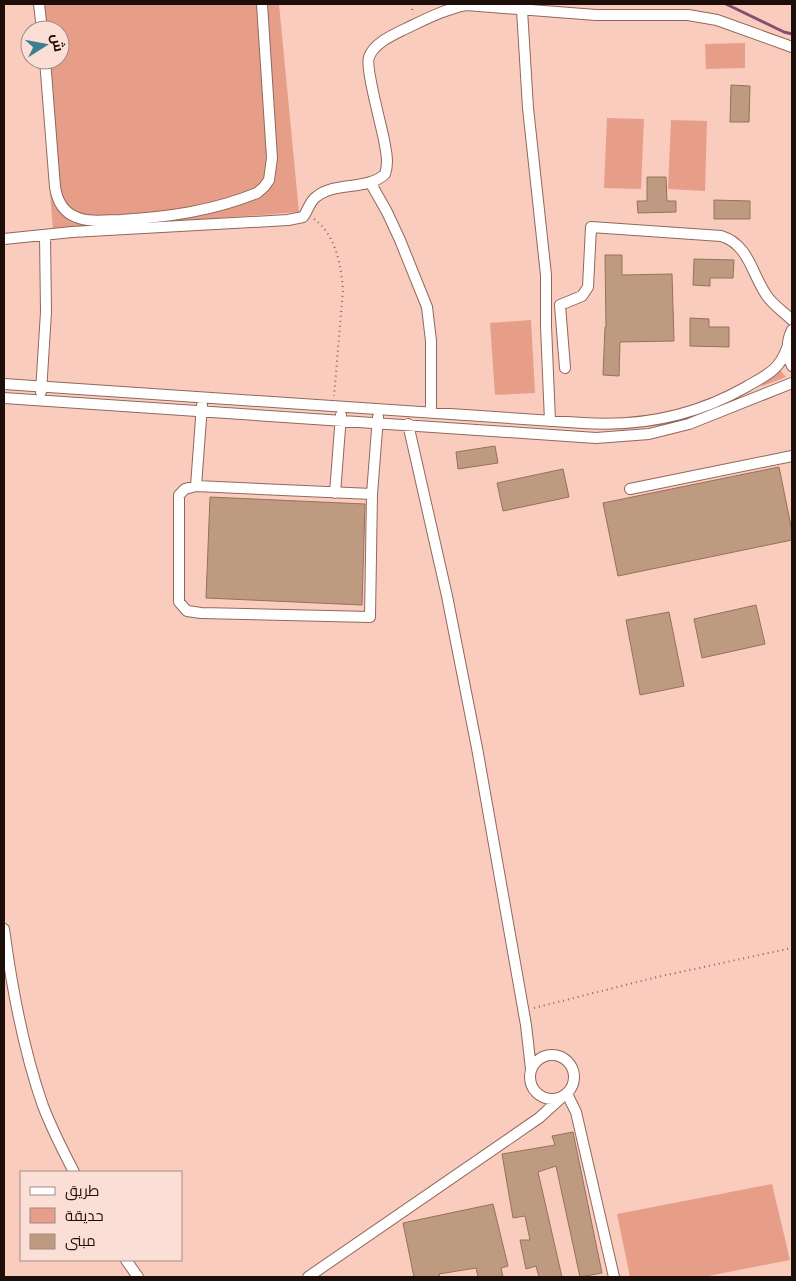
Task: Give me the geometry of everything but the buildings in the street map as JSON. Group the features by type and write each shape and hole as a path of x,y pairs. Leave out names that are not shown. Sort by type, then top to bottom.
{"street":[{"path":"39,4 41,20"},
{"path":"46,70 56,187 59,202 68,213 82,220 103,221 169,216 195,211 257,193 269,180 272,158 262,4"},
{"path":"4,239 288,220 299,218 306,214 315,198 322,194 347,185 370,182 382,176 387,169 386,152 368,70 368,61 374,49 400,31 456,7 466,5 596,15 688,15 717,20 792,47"},
{"path":"522,10 528,108 546,275 546,336 550,421"},
{"path":"370,182 400,240 427,307 431,341 431,413"},
{"path":"565,368 560,305 582,296 588,287 591,227 729,238 742,249 768,298 792,320"},
{"path":"40,400 46,312 45,235"},
{"path":"792,330 787,348 792,366"},
{"path":"4,384 378,410 618,424 652,421 689,412 724,399 770,374 780,363 787,348"},
{"path":"4,398 578,437 631,436 669,430 689,424 792,383"},
{"path":"196,486 202,398"},
{"path":"335,493 341,420 338,407"},
{"path":"372,494 196,486 185,489 179,495 179,602 187,610 201,613 370,617 372,494 378,410"},
{"path":"408,424 447,596 477,748 524,1011 531,1084 539,1104 539,1118"},
{"path":"630,489 792,456"},
{"path":"4,929 20,1025 31,1067 44,1106 74,1171"},
{"path":"526,1025 541,1058"},
{"path":"308,1277 539,1118 564,1096 574,1082 572,1067 562,1057 555,1055 541,1058 531,1069"},
{"path":"534,1090 546,1099 553,1100 564,1096"},
{"path":"564,1096 576,1112 614,1277"},
{"path":"127,1261 138,1277"}],"path":[{"path":"306,214 318,222 325,230 336,250 342,276 344,290 338,407"},
{"path":"524,1011 657,977 792,948"}],"green space":[{"path":"36,4 279,4 299,212 53,231 41,70 70,70 70,20 37,20"},
{"path":"745,43 745,68 706,69 705,44"},
{"path":"607,118 644,119 641,189 604,188"},
{"path":"671,120 707,121 705,191 668,189"},
{"path":"531,320 535,393 495,395 490,323"},
{"path":"780,370 786,377 760,387"},
{"path":"772,1184 790,1260 703,1277 630,1277 617,1214"}],"waterway":[{"path":"726,4 792,34"}]}
